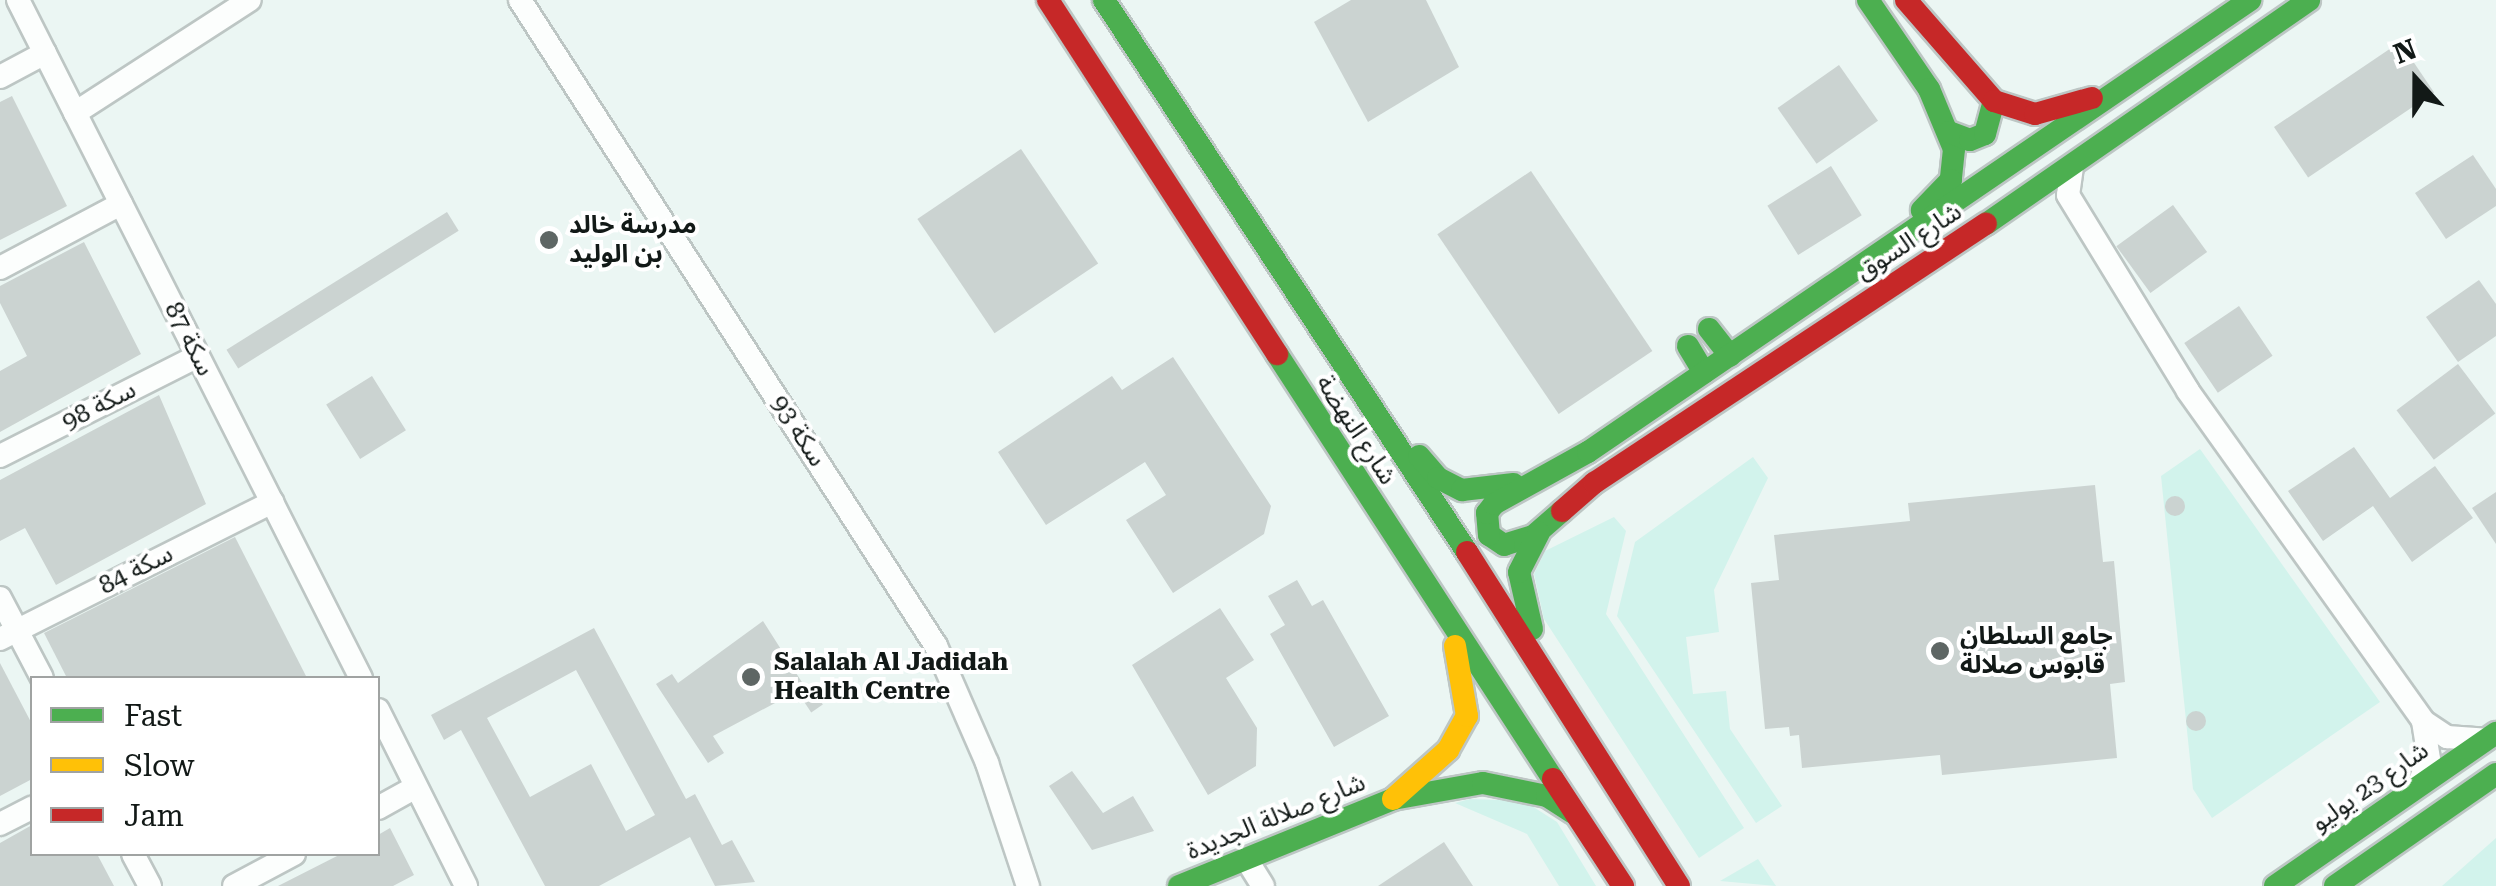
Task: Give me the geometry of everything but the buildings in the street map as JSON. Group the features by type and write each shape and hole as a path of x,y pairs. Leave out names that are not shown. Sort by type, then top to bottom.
{"street":[{"name":"سكة 87","path":"18,0 361,676"},
{"path":"75,113 250,0"},
{"name":"سكة 93","path":"520,0 936,646 986,763 1028,886"},
{"name":"شارع النهضة","path":"1048,0 1448,624 1624,886"},
{"name":"شارع النهضة","path":"1104,0 1572,712 1679,886"},
{"path":"1868,0 1929,89 1948,132 1955,162 1951,180 1879,255"},
{"path":"1906,0 1994,101 2035,114 2121,90"},
{"name":"شارع السوق","path":"2250,0 1730,356 1494,504 1485,524 1504,546 1540,530 1594,483 2072,167 2309,0"},
{"path":"0,77 44,53"},
{"path":"1948,132 1970,140 1985,134 1994,101"},
{"path":"2072,167 2068,195 2188,391 2423,721 2448,737 2491,737"},
{"path":"0,268 121,204"},
{"path":"1710,329 1730,356"},
{"path":"1688,346 1704,373"},
{"name":"سكة 98","path":"0,456 198,356"},
{"path":"1364,397 1450,485 1479,492 1537,480"},
{"name":"سكة 84","path":"8,635 272,502"},
{"path":"1540,530 1522,560 1520,597 1572,712"},
{"path":"0,598 8,635 40,676"},
{"name":"شارع صلالة الجديدة","path":"1393,799 1448,750 1467,716 1448,624"},
{"path":"380,714 466,886"},
{"path":"2418,786 2429,760 2423,721"},
{"name":"شارع 23 يوليو","path":"2275,886 2491,737"},
{"path":"2339,884 2496,774"},
{"name":"شارع صلالة الجديدة","path":"1179,886 1248,862 1393,799 1483,783 1547,796 1580,818"},
{"path":"380,807 416,787"},
{"path":"0,824 30,809"},
{"path":"134,856 150,886"},
{"path":"234,886 290,856"},
{"path":"1248,862 1262,886"}],"green space":[{"path":"2200,449 2380,702 2212,818 2193,789 2161,476"},
{"path":"1753,457 1768,478 1714,590 1719,632 1686,637 1693,694 1726,691 1730,729 1782,806 1756,823 1617,616 1635,542"},
{"path":"1614,517 1626,531 1606,614 1744,828 1699,858 1544,619 1534,574 1545,551"},
{"path":"1470,799 1524,801 1557,822 1596,886 1559,886 1527,834 1455,803"},
{"path":"2496,838 2496,886 2442,886"},
{"path":"1758,859 1776,886 1720,881"}],"traffic: fast":[{"path":"1104,0 1467,552"},
{"path":"1868,0 1929,89 1954,149 1951,180 1922,210"},
{"path":"1562,511 1533,536 1504,545 1489,535 1487,513 1494,504 1588,452 2250,0"},
{"path":"1986,224 2309,0"},
{"path":"1949,132 1970,140 1985,134 1994,101"},
{"path":"1709,329 1730,356"},
{"path":"1688,346 1704,373"},
{"path":"1277,354 1553,779"},
{"path":"1419,456 1438,478 1462,490 1514,484"},
{"path":"1532,629 1519,572 1539,533"},
{"path":"2275,886 2496,733"},
{"path":"2335,886 2496,774"},
{"path":"1179,886 1393,799 1483,783 1547,796 1573,813"}],"traffic: slow":[{"path":"1393,799 1448,750 1467,716 1455,646"}],"traffic: jam":[{"path":"1048,0 1277,354"},
{"path":"1906,0 1994,101 2035,114 2092,98"},
{"path":"1562,511 1594,483 1986,224"},
{"path":"1467,552 1679,886"},
{"path":"1553,779 1623,886"}],"place":[{"name":"مدرسة خالد بن الوليد","path":"549,240"},
{"name":"جامع السلطان قابوس صلالة","path":"1940,651"},
{"name":"Salalah Al Jadidah Health Centre","path":"751,677"}]}
